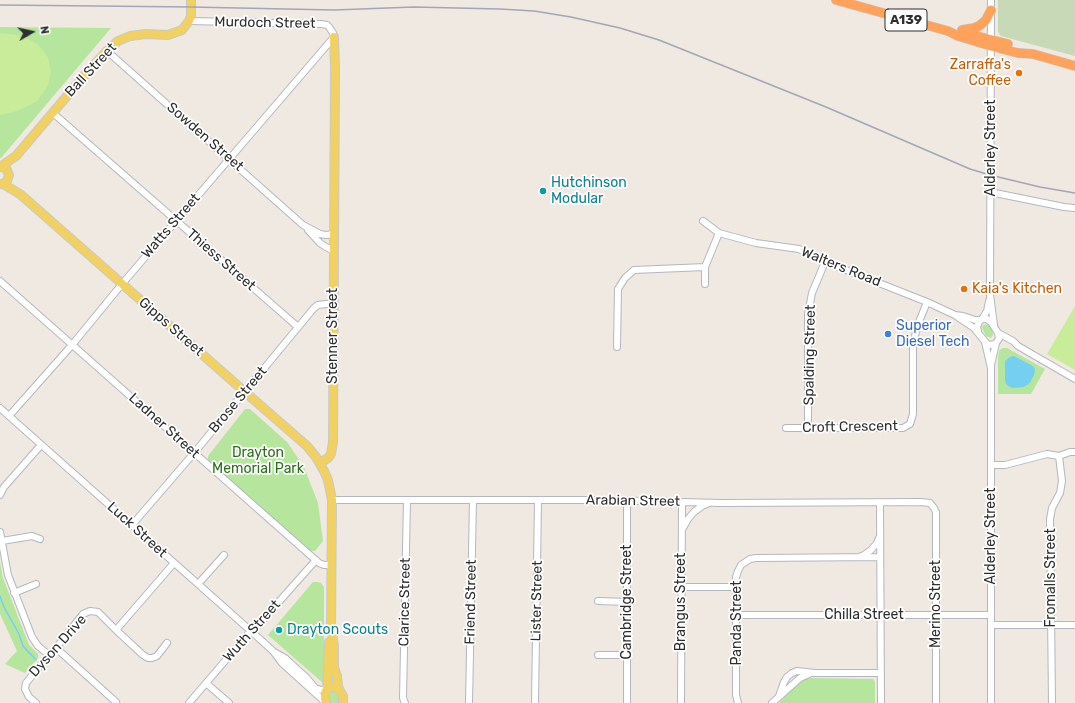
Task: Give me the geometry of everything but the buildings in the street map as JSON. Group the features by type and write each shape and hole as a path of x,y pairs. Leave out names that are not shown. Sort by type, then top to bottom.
{"highway":[{"name":"A139","path":"836,0 952,31 958,36 1019,47 1033,54 1075,66"},
{"path":"952,31 979,26 986,20 991,5"}],"main road":[{"path":"189,22 191,16 191,0"},
{"name":"Ball Street","path":"0,167 16,156 84,76 118,41 126,37 141,35 173,34 182,30 189,22"},
{"name":"Stenner Street","path":"320,463 330,456 332,451 334,303 334,37"},
{"name":"Ball Street","path":"2,184 7,181 16,156"},
{"name":"Gipps Street","path":"0,167 6,168 20,194"},
{"name":"Gipps Street","path":"2,184 20,194 307,446 320,463"},
{"path":"320,463 328,480 332,500 331,627 327,689 324,696 326,703"},
{"path":"331,627 334,646 334,667 338,686 344,702"},
{"path":"327,689 335,687 340,691"}],"street":[{"name":"Alderley Street","path":"991,5 990,295 994,326"},
{"name":"Murdoch Street","path":"189,22 325,25 331,29 334,37"},
{"name":"Watts Street","path":"9,416 334,37"},
{"name":"Sowden Street","path":"107,51 230,159 303,225 320,243 334,251"},
{"name":"Thiess Street","path":"54,113 298,327"},
{"path":"990,192 1075,208"},
{"name":"Walters Road","path":"703,221 719,233 756,243 799,249 825,262 927,302 955,315 978,331"},
{"name":"Sowden Street","path":"303,225 320,234 334,234"},
{"path":"705,284 705,267 719,233"},
{"name":"Spalding Street","path":"808,427 808,314 812,293 825,262"},
{"path":"617,347 618,290 625,278 634,270 705,267"},
{"name":"Ladner Street","path":"0,281 319,563 324,565 332,565"},
{"name":"Alderley Street","path":"982,320 987,311 990,295"},
{"name":"Croft Crescent","path":"786,428 902,428 910,424 913,414 913,346 917,327 927,302"},
{"name":"Brose Street","path":"132,525 194,453 314,308 318,305 334,303"},
{"name":"Walters Road","path":"955,315 963,316 972,320 982,320"},
{"path":"997,342 999,337 994,326 989,320 982,320 977,325 978,331 984,342 990,345 997,342 1007,342 1018,346 1075,379"},
{"path":"998,333 1013,341 1018,346"},
{"name":"Alderley Street","path":"984,342 990,368 991,703"},
{"name":"Alderley Street","path":"990,368 997,342"},
{"name":"Luck Street","path":"0,408 273,651 285,658 306,677 315,688 321,690 327,689"},
{"path":"0,495 4,487 41,445"},
{"path":"991,465 1005,465 1047,454 1058,456 1075,452"},
{"name":"Fromalls Street","path":"1052,703 1050,519 1052,508 1060,493 1062,481 1058,456"},
{"name":"Arabian Street","path":"332,500 627,500 712,503 926,502 933,505"},
{"name":"Clarice Street","path":"404,703 407,500"},
{"name":"Friend Street","path":"469,703 472,500"},
{"name":"Lister Street","path":"535,703 538,500"},
{"name":"Cambridge Street","path":"627,500 627,703"},
{"name":"Brangus Street","path":"681,703 682,502"},
{"path":"880,502 881,703"},
{"path":"682,536 685,522 690,515 702,506 712,503"},
{"name":"Merino Street","path":"933,505 936,512 936,703"},
{"path":"0,532 8,575 32,637 38,646 49,654"},
{"path":"856,558 871,550 877,543 880,534"},
{"path":"2,541 32,536 40,539"},
{"path":"198,584 224,555"},
{"name":"Panda Street","path":"738,703 736,695 736,586 737,574 743,563 753,558 880,557"},
{"name":"Wuth Street","path":"189,703 248,634 252,632 316,560"},
{"path":"116,630 174,563"},
{"path":"14,592 36,584"},
{"path":"681,586 736,586"},
{"path":"598,602 627,602"},
{"name":"Dyson Drive","path":"36,703 29,697 25,689 26,683 83,614 90,611 98,612 148,658 157,656 167,643"},
{"name":"Chilla Street","path":"736,616 991,615"},
{"path":"991,625 1075,624"},
{"path":"56,648 116,702"},
{"name":"Luck Street","path":"273,651 282,664 326,703"},
{"path":"598,655 627,655"},
{"path":"779,696 785,679 792,673 801,671 814,673 881,673"},
{"path":"772,703 803,676 814,673"},
{"path":"206,683 229,703"}],"green space":[{"path":"998,0 1075,0 1075,56 1001,36 998,32"},
{"path":"0,27 111,28 1,158 0,158"},
{"path":"0,33 17,35 37,44 48,58 51,72 48,85 37,101 17,111 0,115"},
{"path":"1075,306 1075,370 1047,354"},
{"path":"986,324 992,330 993,335 991,338 986,336 983,330 982,326"},
{"path":"1002,348 1007,348 1045,369 1031,394 998,394 998,357 999,351"},
{"name":"Drayton Memorial Park","path":"245,409 250,409 287,442 304,467 318,503 323,541 315,551 309,551 208,461 208,456"},
{"path":"0,562 3,578 29,645 38,654 38,658 25,673 5,664 17,651 0,614"},
{"path":"313,582 321,583 324,587 324,684 268,635"},
{"path":"810,678 873,679 875,682 875,703 779,703 798,683"},
{"path":"332,691 337,693 339,703 331,703 329,700 329,694"}],"water":[{"path":"1014,356 1034,367 1035,370 1030,383 1024,387 1013,388 1006,384 1005,361"}],"waterway":[{"path":"0,596 4,607 19,634 23,646 36,660"}],"railway":[{"path":"0,5 334,10 414,7 534,11 571,17 620,28 659,40 826,107 970,169 1040,187 1075,193"}],"place":[{"name":"Zarraffa's Coffee","path":"1019,73"},
{"name":"Hutchinson Modular","path":"543,191"},
{"name":"Kaia's Kitchen","path":"964,289"},
{"name":"Superior Diesel Tech","path":"888,334"},
{"name":"Drayton Scouts","path":"279,630"}]}
